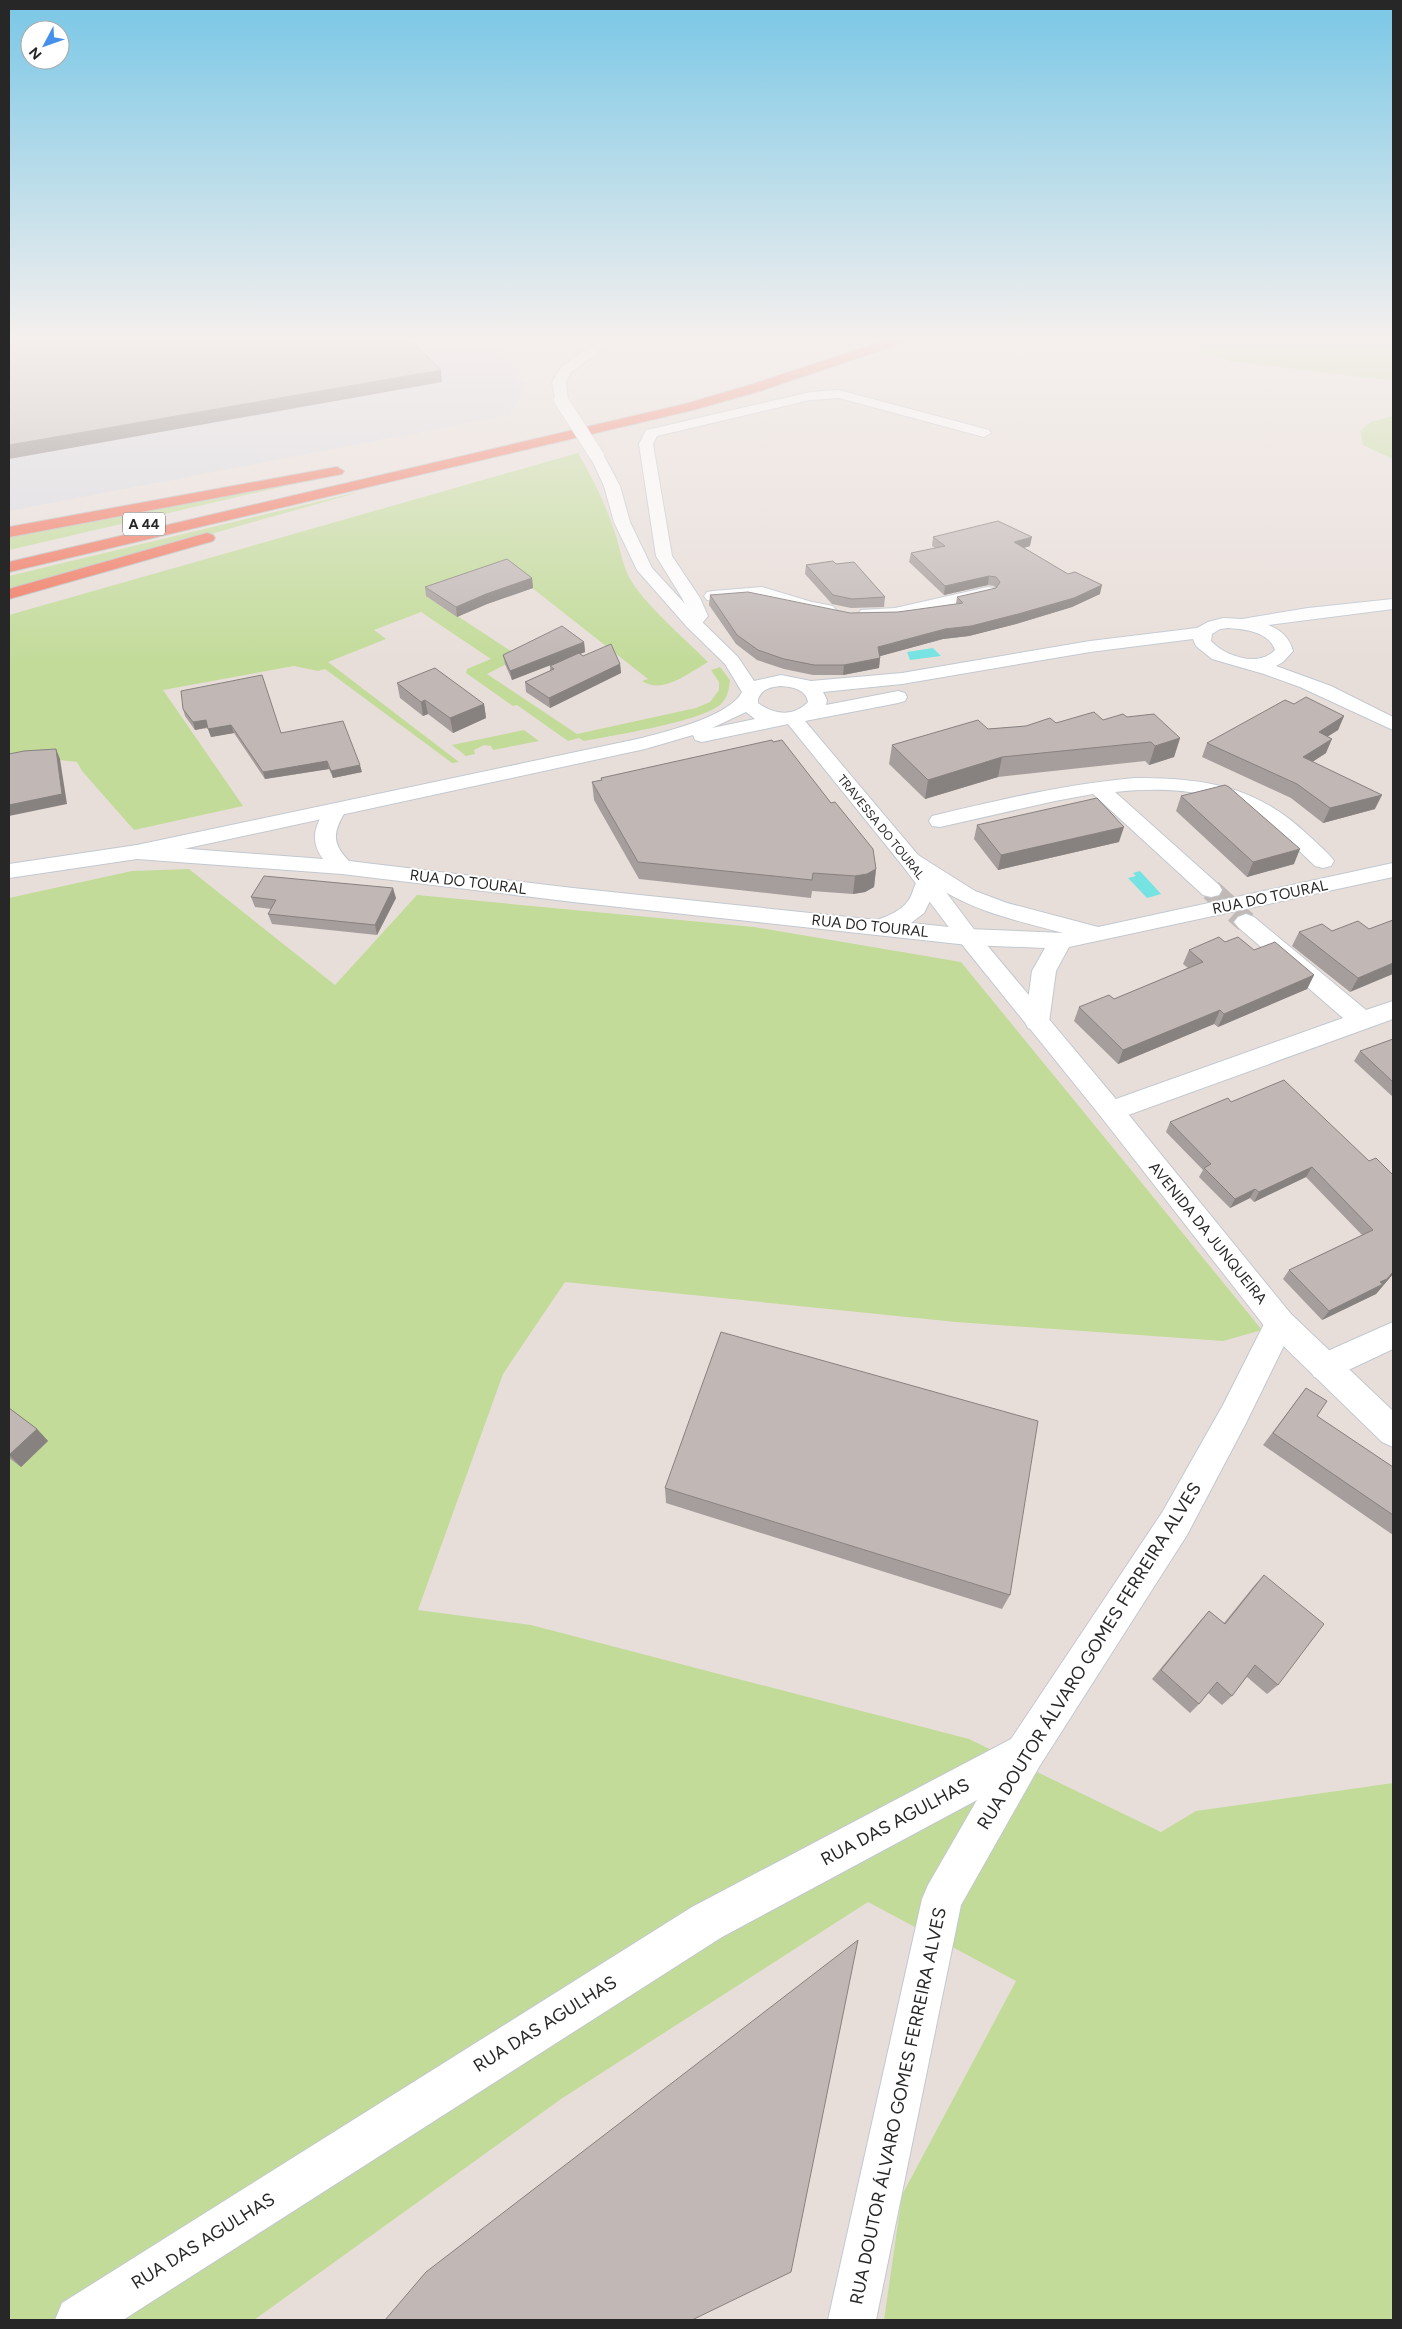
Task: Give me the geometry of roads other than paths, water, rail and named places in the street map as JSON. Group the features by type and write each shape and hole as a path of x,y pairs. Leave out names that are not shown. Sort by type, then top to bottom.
{"highway":[{"path":"394,461 472,447"},
{"name":"A 44","path":"9,556 474,447"},
{"name":"A 44","path":"9,567 525,447"},
{"path":"246,527 531,447"},
{"path":"9,532 355,468"},
{"path":"9,594 226,533"}],"street":[{"path":"591,447 612,486 622,522 645,570 693,623 732,661 750,695 749,704 762,715 795,717 815,709 818,697 808,687"},
{"path":"646,447 664,556 691,598 699,616 693,623"},
{"path":"691,598 762,592 810,607 847,614 895,613 988,592"},
{"path":"732,661 783,681 808,687 871,684 949,673 1130,640 1203,632 1217,624 1241,624 1308,613 1393,604"},
{"path":"1240,663 1266,663 1276,660 1281,647 1303,626 1393,616"},
{"path":"1241,624 1264,630 1317,687"},
{"path":"1203,632 1202,642 1211,652"},
{"path":"646,742 719,733 1121,654 1158,650 1211,652 1240,663 1269,669 1317,687 1393,724"},
{"path":"9,871 137,852 646,742 697,727 721,717 764,684 783,681"},
{"name":"TRAVESSA DO TOURAL","path":"795,717 910,860 968,937"},
{"path":"940,821 1097,787 1176,785 1209,789 1250,802 1273,816 1323,862"},
{"path":"1097,787 1211,890"},
{"path":"335,810 325,827 323,839 332,858 342,868"},
{"path":"9,886 88,867 137,852"},
{"name":"RUA DO TOURAL","path":"137,852 342,868 968,937 1061,941 1097,935 1393,870"},
{"path":"910,860 967,896 999,908 1097,935"},
{"path":"878,927 899,921 912,912 922,900 927,883"},
{"path":"1246,922 1362,1022"},
{"name":"AVENIDA DA JUNQUEIRA","path":"968,937 1280,1323 1393,1432"},
{"path":"1036,1022 1044,971 1061,941"},
{"path":"1111,1112 1393,1010"},
{"name":"RUA DOUTOR ÁLVARO GOMES FERREIRA ALVES","path":"852,2320 942,1899 1025,1753 1174,1523 1234,1415 1280,1323"},
{"path":"1325,1367 1393,1335"},
{"name":"RUA DAS AGULHAS","path":"79,2320 707,1922 1025,1753"}],"water":[{"path":"933,648 941,656 910,660 907,652"},
{"path":"1140,871 1161,894 1147,898 1128,878 1136,876 1133,873"}],"tunnel":[{"path":"1211,890 1246,922"}]}
